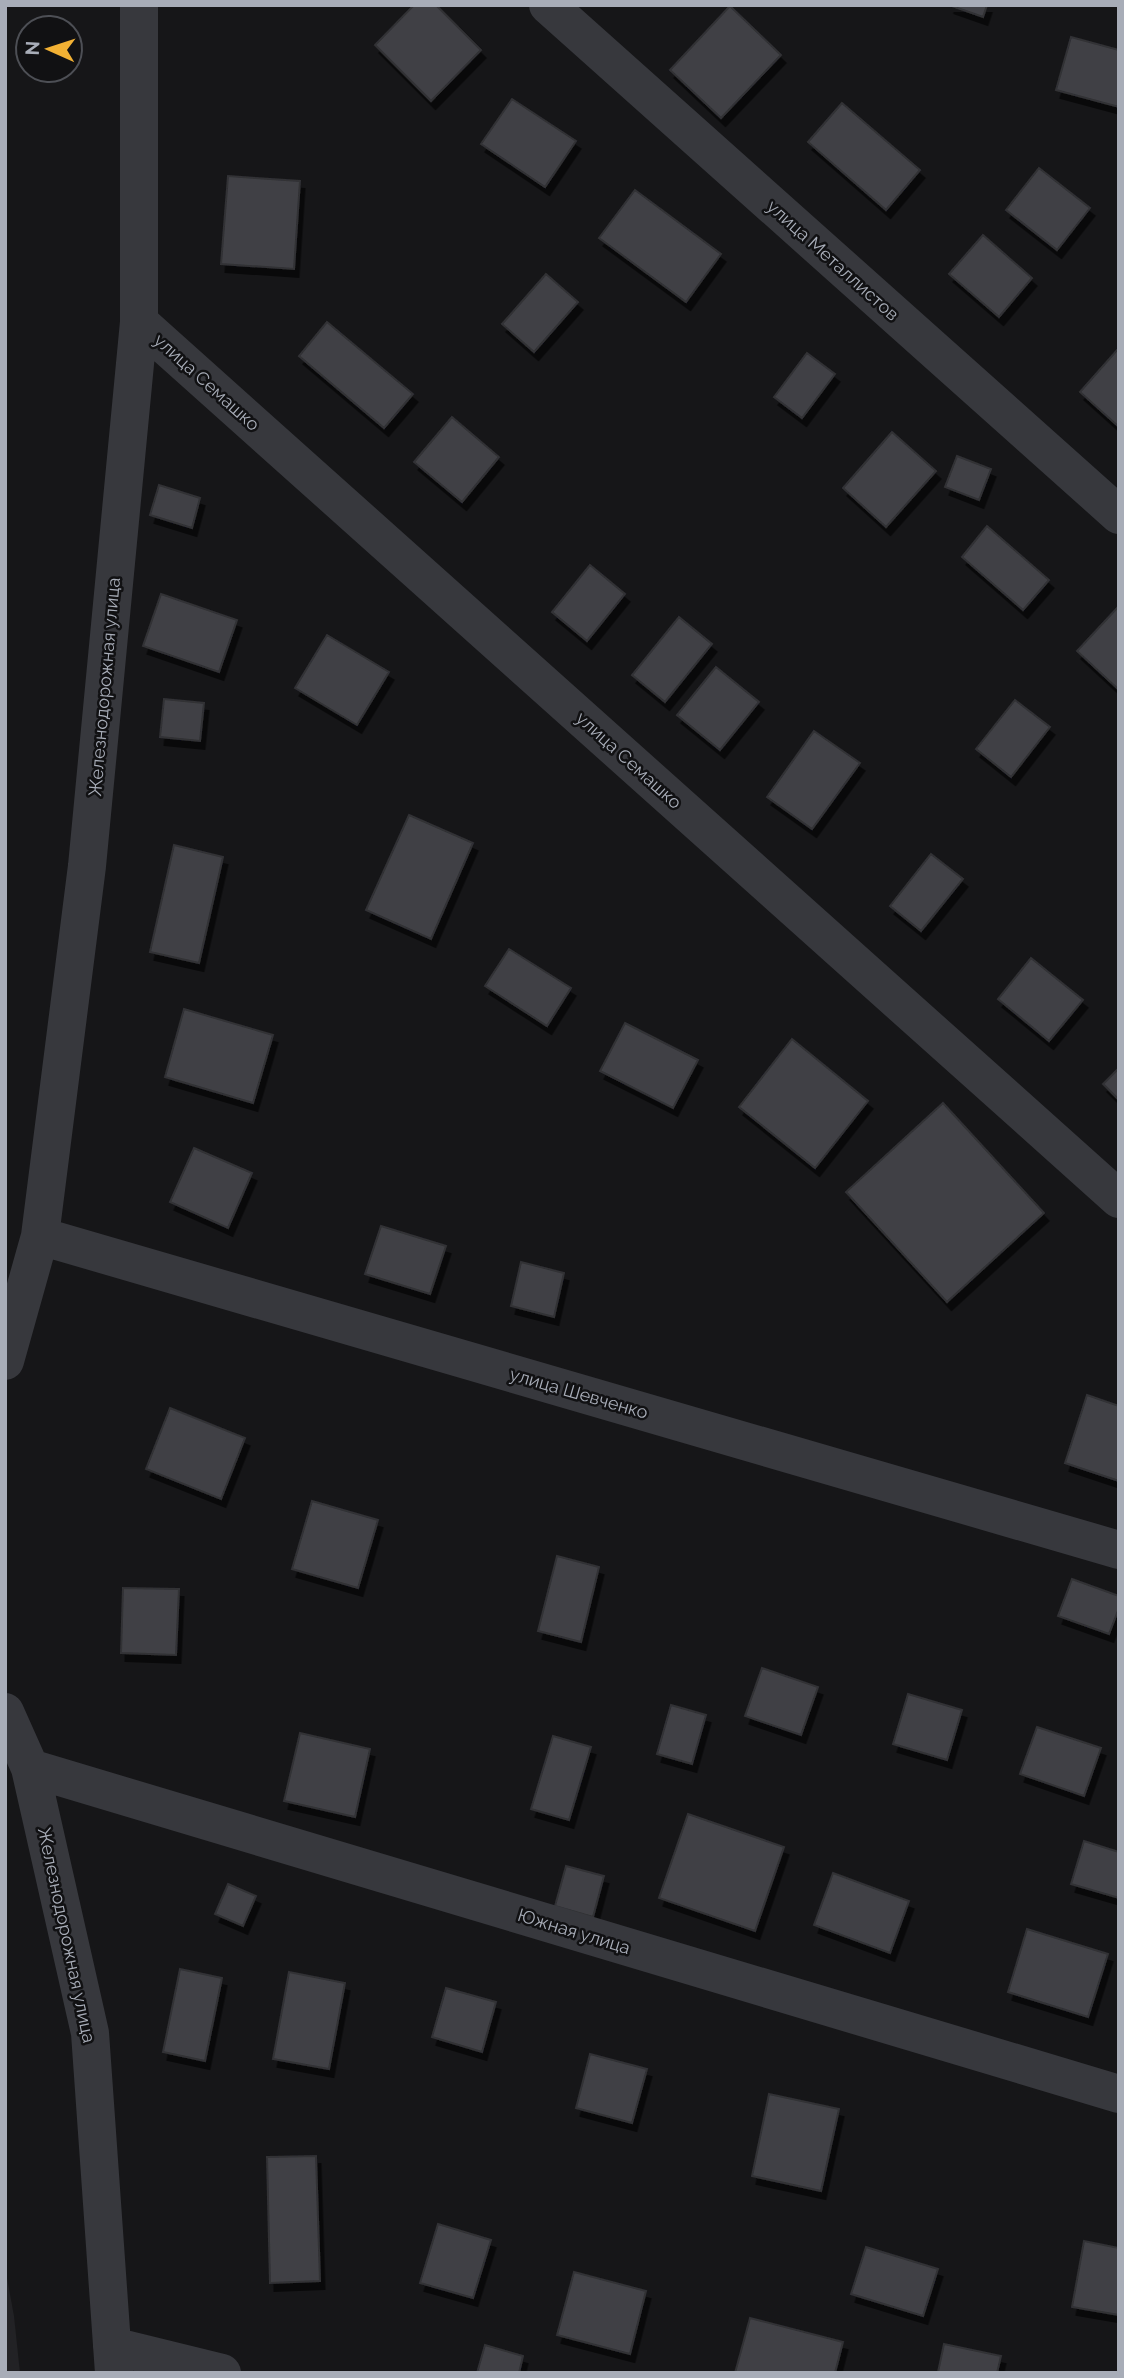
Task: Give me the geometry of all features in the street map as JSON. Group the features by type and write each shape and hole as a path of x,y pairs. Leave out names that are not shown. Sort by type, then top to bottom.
{"street":[{"name":"Железнодорожная улица","path":"5,1361 40,1236 87,866 139,322 139,5"},
{"name":"улица Металлистов","path":"548,5 1119,515"},
{"name":"улица Семашко","path":"139,322 1119,1199"},
{"name":"улица Шевченко","path":"40,1236 1119,1550"},
{"name":"Железнодорожная улица","path":"5,1712 30,1768 90,2034 113,2360"},
{"name":"Южная улица","path":"30,1768 1119,2094"},
{"path":"113,2360 222,2373"}],"shaded area":[{"path":"5,2267 14,2316 20,2373 5,2373"}],"building":[{"path":"414,5 436,5 481,50 431,101 375,45"},
{"path":"949,5 987,5 983,17"},
{"path":"730,6 781,55 721,118 670,70"},
{"path":"1071,37 1119,50 1119,107 1056,90"},
{"path":"512,99 576,141 545,187 481,144"},
{"path":"842,103 920,170 886,210 808,142"},
{"path":"1039,168 1090,208 1057,250 1006,210"},
{"path":"228,176 300,181 294,269 221,264"},
{"path":"635,190 721,254 686,302 599,238"},
{"path":"983,235 1032,278 999,317 949,274"},
{"path":"546,274 578,302 534,352 502,324"},
{"path":"327,322 413,394 384,428 299,356"},
{"path":"1119,349 1119,427 1080,392"},
{"path":"807,353 835,374 802,418 774,397"},
{"path":"452,417 499,457 462,502 414,462"},
{"path":"892,432 936,471 886,527 843,488"},
{"path":"957,456 991,469 979,500 945,487"},
{"path":"159,485 200,498 192,528 150,515"},
{"path":"987,526 1049,580 1023,610 962,557"},
{"path":"590,565 625,594 587,641 552,612"},
{"path":"161,594 237,620 219,672 143,646"},
{"path":"1119,608 1119,690 1077,651"},
{"path":"679,617 712,644 665,702 632,675"},
{"path":"327,635 389,672 357,725 295,688"},
{"path":"716,667 759,702 720,750 677,715"},
{"path":"164,699 204,703 200,741 160,737"},
{"path":"1015,700 1050,727 1011,777 976,749"},
{"path":"814,731 860,763 812,829 767,797"},
{"path":"409,815 473,843 431,939 366,910"},
{"path":"174,845 223,857 199,963 150,952"},
{"path":"931,854 963,879 921,931 890,906"},
{"path":"509,949 571,988 547,1026 485,986"},
{"path":"1031,958 1083,1000 1049,1041 998,999"},
{"path":"184,1009 273,1035 253,1103 165,1077"},
{"path":"625,1023 698,1060 673,1108 600,1071"},
{"path":"792,1039 868,1101 815,1168 739,1107"},
{"path":"1119,1068 1119,1100 1103,1084"},
{"path":"943,1103 1044,1213 947,1302 846,1192"},
{"path":"194,1148 252,1173 228,1228 170,1202"},
{"path":"381,1226 446,1246 430,1294 365,1274"},
{"path":"521,1262 564,1273 554,1317 511,1306"},
{"path":"1087,1395 1119,1406 1119,1481 1065,1463"},
{"path":"170,1408 245,1438 221,1499 146,1469"},
{"path":"312,1501 378,1520 358,1588 292,1569"},
{"path":"557,1556 599,1567 581,1642 538,1631"},
{"path":"1072,1579 1119,1596 1119,1608 1109,1634 1058,1616"},
{"path":"123,1588 179,1589 176,1655 121,1653"},
{"path":"762,1668 818,1687 801,1735 745,1716"},
{"path":"908,1694 962,1710 947,1760 893,1744"},
{"path":"671,1705 706,1715 692,1764 657,1754"},
{"path":"1037,1727 1101,1748 1084,1796 1020,1774"},
{"path":"300,1733 370,1749 355,1817 284,1801"},
{"path":"553,1736 591,1747 569,1820 531,1809"},
{"path":"688,1814 784,1847 755,1931 659,1898"},
{"path":"1084,1841 1119,1852 1119,1898 1071,1884"},
{"path":"566,1866 604,1876 593,1917 555,1906"},
{"path":"833,1873 909,1901 890,1953 814,1925"},
{"path":"228,1884 256,1896 243,1926 215,1914"},
{"path":"1027,1929 1108,1954 1088,2017 1008,1992"},
{"path":"180,1969 222,1978 205,2061 163,2052"},
{"path":"289,1972 345,1983 329,2069 273,2059"},
{"path":"446,1988 496,2002 482,2052 432,2037"},
{"path":"590,2054 647,2069 632,2123 576,2108"},
{"path":"769,2094 839,2109 821,2191 752,2176"},
{"path":"316,2156 320,2281 270,2283 267,2157"},
{"path":"438,2224 491,2240 473,2298 420,2283"},
{"path":"1084,2241 1119,2248 1119,2315 1072,2307"},
{"path":"866,2247 938,2269 923,2316 851,2294"},
{"path":"574,2272 646,2291 630,2354 557,2335"},
{"path":"750,2318 843,2342 835,2373 735,2373"},
{"path":"944,2344 1001,2356 997,2373 938,2372"},
{"path":"485,2345 523,2356 519,2373 477,2373"}]}
